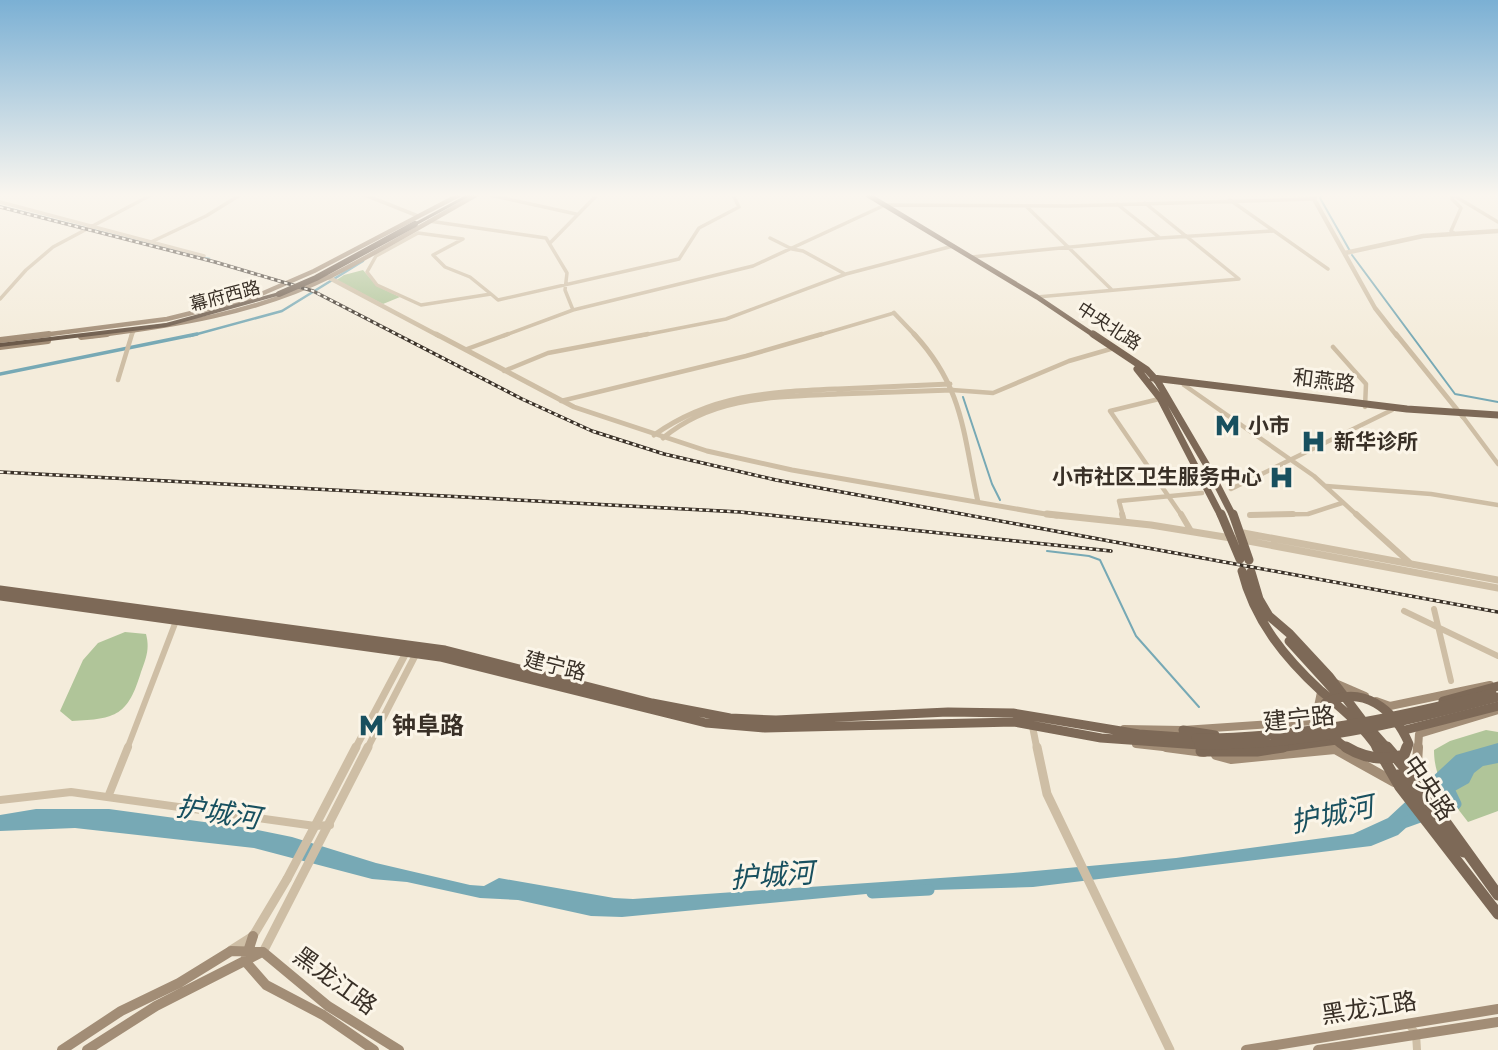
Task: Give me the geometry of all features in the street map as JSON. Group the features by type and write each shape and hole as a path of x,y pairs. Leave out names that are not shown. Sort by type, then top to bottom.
{"highway":[{"name":"幕府西路","path":"0,344 154,326 216,313 316,278 377,244"},
{"name":"幕府西路","path":"60,338 165,322 278,293"},
{"path":"165,322 185,315"},
{"path":"154,326 173,326"},
{"path":"86,330 105,330"}],"main road":[{"name":"幕府西路","path":"0,344 185,315 252,298 314,271 366,244"},
{"name":"幕府西路","path":"60,338 173,326 266,302 329,277 388,244"},
{"name":"中央北路","path":"948,244 1112,348"},
{"name":"中央北路","path":"951,246 1037,297 1112,348 1152,380 1236,535 1245,559"},
{"name":"中央北路","path":"1152,380 1159,399 1236,535"},
{"name":"和燕路","path":"1152,380 1462,415"},
{"name":"和燕路","path":"1152,380 1392,410 1498,416"},
{"path":"1247,572 1251,599 1330,695"},
{"name":"建宁路","path":"0,590 176,618"},
{"name":"建宁路","path":"0,596 413,650 706,723 765,728 1033,720 1058,721 1198,744 1314,733 1383,721 1498,692"},
{"path":"1265,617 1290,634 1335,683 1390,706 1481,685 1498,686"},
{"path":"1265,617 1273,638 1330,695 1363,698 1389,712 1405,730 1408,749 1403,756 1391,761 1362,756 1337,740 1326,726 1322,709 1330,695"},
{"name":"中央路","path":"1335,683 1386,749 1427,795 1441,827 1466,861 1498,895"},
{"path":"1389,712 1498,686"},
{"path":"1183,730 1315,721 1330,695"},
{"name":"中央路","path":"1330,695 1354,718 1377,747 1408,798 1441,827 1466,861 1498,914"},
{"name":"建宁路","path":"1033,720 1101,738 1248,745 1319,740 1403,723 1498,697"},
{"path":"1416,781 1419,734 1496,708"},
{"path":"1405,730 1496,708"},
{"path":"1112,729 1156,727 1216,735 1326,726"},
{"path":"1198,744 1227,752 1306,746 1337,740"},
{"path":"1198,744 1231,759 1335,749 1397,783"},
{"path":"1391,761 1441,827"},
{"path":"246,956 253,936"},
{"path":"62,1050 121,1011 230,951 246,956"},
{"path":"87,1050 156,1006 246,956 263,952"},
{"name":"黑龙江路","path":"263,952 328,1006 399,1050"},
{"name":"黑龙江路","path":"246,956 265,985 323,1015 374,1050"},
{"name":"黑龙江路","path":"1246,1050 1498,1010"},
{"name":"黑龙江路","path":"1318,1050 1498,1022"}],"street":[{"path":"0,299 40,256 60,244"},
{"path":"159,244 204,256"},
{"path":"399,244 376,257 367,272 377,285 421,305 491,294"},
{"path":"454,244 433,255 446,270 467,275 498,300 679,259 689,244"},
{"path":"551,244 558,264 567,272 565,286 573,310"},
{"path":"781,244 803,251 846,274"},
{"path":"466,348 573,310 753,266 802,244"},
{"path":"1065,244 1111,289"},
{"path":"972,257 1099,244"},
{"path":"1037,297 1239,279 1196,244"},
{"path":"1292,244 1328,269"},
{"path":"1340,244 1375,308 1498,464"},
{"path":"1345,253 1386,244"},
{"path":"504,370 548,353 726,319 785,300 846,274 951,246"},
{"path":"466,348 571,309 751,264 791,249"},
{"path":"330,263 345,268"},
{"path":"314,271 466,348 561,401 663,438 761,464 1090,522 1124,522 1191,532 1236,535 1498,580"},
{"path":"561,401 746,356 894,313 932,355 951,387 978,502"},
{"path":"118,380 134,331"},
{"path":"1333,347 1362,376 1366,384 1365,405"},
{"path":"654,435 680,421 726,405 768,397 951,387 993,393 1069,361 1112,348"},
{"path":"1184,385 1326,486 1418,571"},
{"path":"1159,399 1110,411 1171,496 1191,532"},
{"path":"1231,489 1392,410"},
{"path":"663,438 680,421"},
{"path":"1326,486 1432,494 1498,505"},
{"path":"1124,522 1119,501 1202,493"},
{"path":"1250,514 1308,514 1342,503"},
{"path":"1236,535 1498,588"},
{"path":"1434,609 1451,681"},
{"path":"1404,611 1498,656"},
{"path":"108,797 176,618"},
{"path":"263,952 330,825 413,650"},
{"path":"230,951 253,936 413,650"},
{"path":"1033,720 1047,794 1170,1050"},
{"path":"0,800 71,792 315,826 330,825"},
{"path":"1408,1023 1416,1034 1417,1050"}],"green space":[{"path":"363,270 377,286 400,297 383,304 335,281 344,275"},
{"path":"125,632 146,634 148,644 131,698 118,712 110,716 72,721 60,711 83,660 98,643"},
{"path":"1486,730 1498,732 1498,811 1468,822 1440,780 1434,750 1450,741"}],"water":[{"path":"143,244 211,258 207,260"},
{"path":"1498,743 1498,763 1483,766 1474,773 1469,783 1435,802 1398,835 1371,846 1033,887 898,891 622,917 591,916 518,900 480,898 407,882 372,879 254,848 75,828 0,831 0,815 36,809 109,809 248,828 292,837 376,863 470,885 484,886 499,878 633,899 1013,873 1176,858 1353,834 1388,818 1456,755"}],"waterway":[{"path":"1346,244 1350,251"},
{"path":"1352,255 1455,394 1498,402"},
{"path":"190,336 282,311 363,261"},
{"path":"0,374 197,334"},
{"path":"963,397 992,484 1000,500"},
{"path":"1047,551 1089,556 1100,560 1136,636 1199,707"},
{"name":"护城河","path":"1406,822 1456,804 1447,785"},
{"name":"护城河","path":"872,893 929,890"}],"railway":[{"path":"145,244 313,291 522,399 592,431 664,454 776,480 1498,612"},
{"path":"0,472 740,512 1111,551"}],"place":[{"name":"小市","path":"1228,426"},
{"name":"新华诊所","path":"1314,442"},
{"name":"小市社区卫生服务中心","path":"1282,477"},
{"name":"钟阜路","path":"372,726"}]}
